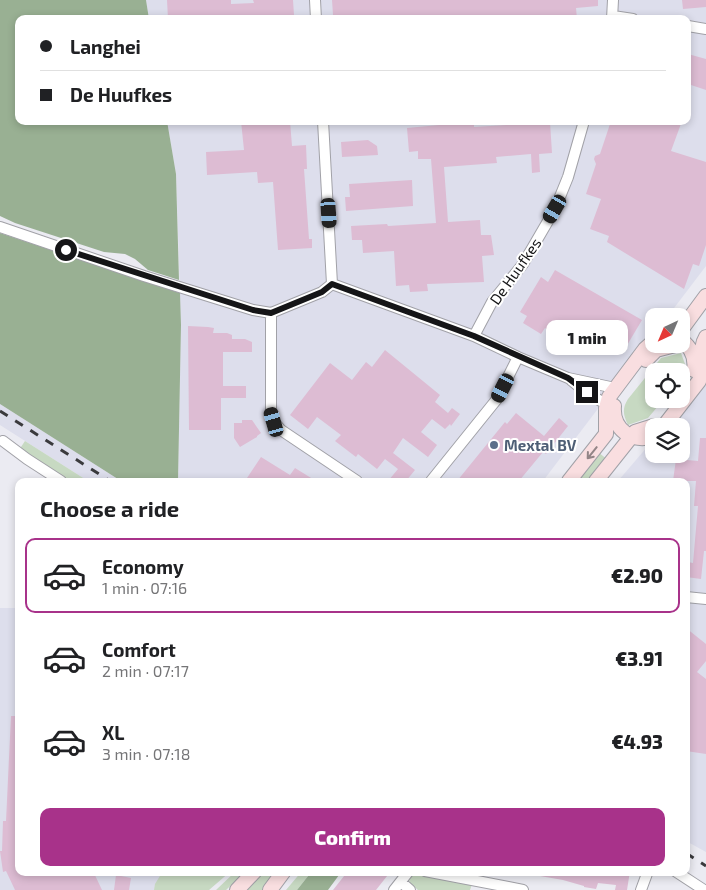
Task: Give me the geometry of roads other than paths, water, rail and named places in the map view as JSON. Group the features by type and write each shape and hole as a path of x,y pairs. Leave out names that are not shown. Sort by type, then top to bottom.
{"main road":[{"path":"690,318 706,296"},
{"path":"690,330 706,308"},
{"path":"672,418 700,389 702,352 706,337"},
{"path":"571,478 606,434 615,388 645,349"},
{"path":"690,350 701,372"},
{"path":"609,411 654,353"},
{"path":"690,379 701,372"},
{"path":"661,418 669,408"},
{"path":"609,411 618,427 634,438 645,437"},
{"path":"605,478 634,438 635,432 645,429"},
{"path":"599,478 634,438"},
{"path":"236,889 250,876"},
{"path":"270,890 280,876"}],"street":[{"path":"315,0 316,15"},
{"path":"612,15 613,0"},
{"path":"691,26 706,29"},
{"path":"323,125 332,284"},
{"name":"De Huufkes","path":"474,336 492,302 523,264 555,209 568,177 583,125"},
{"path":"0,227 144,276 253,310 271,313 322,292 332,284"},
{"path":"332,284 474,336 568,378 615,388"},
{"path":"271,313 271,411 274,422 281,430 353,478"},
{"path":"433,478 497,399 518,357"},
{"path":"568,378 609,411"},
{"path":"3,441 56,478"},
{"path":"690,597 706,599"},
{"path":"405,876 397,886 410,890"},
{"path":"448,876 508,889 523,890"},
{"path":"641,890 646,876"},
{"path":"683,876 704,890"}],"railway":[{"path":"0,411 105,478"},
{"path":"690,856 706,866"}],"place":[{"name":"Mextal BV","path":"494,445"}]}
